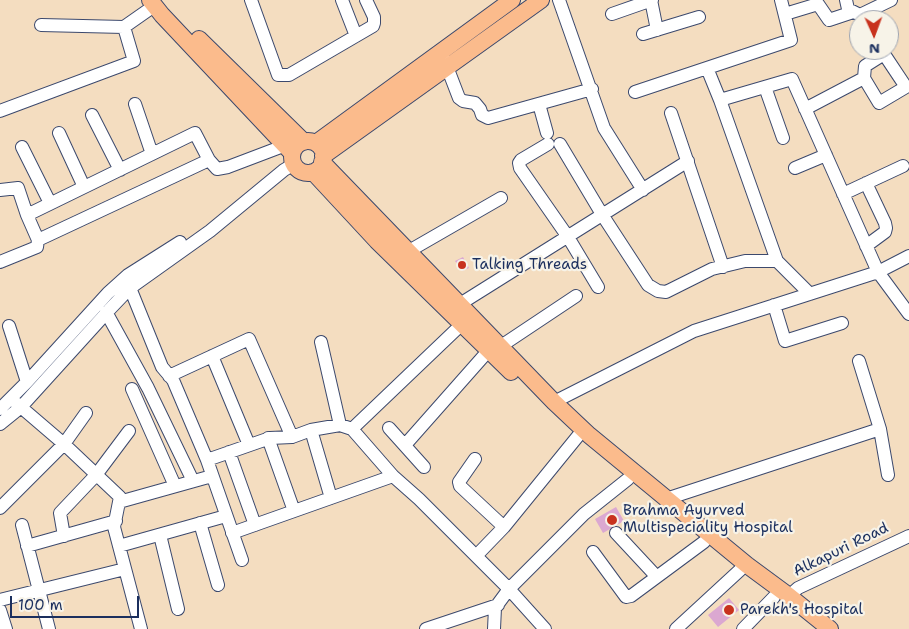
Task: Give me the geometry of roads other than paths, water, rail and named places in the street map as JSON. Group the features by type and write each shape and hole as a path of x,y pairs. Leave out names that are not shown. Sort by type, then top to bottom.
{"main road":[{"path":"305,155 442,50 512,0"},
{"path":"305,155 447,68 541,0"},
{"path":"155,2 305,155 409,251 460,304 549,410 679,523 740,570 830,629"},
{"path":"305,155 377,241 462,324 495,348 590,435 746,565 814,629"}],"street":[{"path":"251,0 278,75 289,75 373,26 374,17 366,0"},
{"path":"342,0 356,36"},
{"path":"559,0 592,89 604,128 643,190"},
{"path":"612,14 651,0 657,30"},
{"path":"636,92 790,40 781,0"},
{"path":"870,10 891,0"},
{"path":"41,25 124,27 155,2"},
{"path":"785,14 818,4 829,20 849,13"},
{"path":"643,34 699,17"},
{"path":"0,111 134,61 124,27"},
{"path":"442,50 459,98 463,101 475,103 482,115 488,118 592,89"},
{"path":"707,68 777,261 810,294"},
{"path":"805,109 864,78"},
{"path":"720,100 792,79 878,272 909,314"},
{"path":"765,87 783,138"},
{"path":"135,104 152,154"},
{"path":"539,104 552,140 648,285 658,291 666,292 712,269 744,261 777,261"},
{"path":"671,113 723,266"},
{"path":"92,115 120,170"},
{"path":"59,133 84,187"},
{"path":"27,214 195,133 209,160 217,169 305,155"},
{"path":"552,140 521,160 519,163 520,168 568,237 598,287"},
{"path":"22,148 50,202"},
{"path":"0,424 21,407 130,288 210,231 305,155"},
{"path":"0,409 121,280 188,237 305,155"},
{"path":"795,168 826,155"},
{"path":"38,240 209,160"},
{"path":"460,304 688,161"},
{"path":"843,194 903,166"},
{"path":"866,183 886,228 885,232 866,246"},
{"path":"0,190 18,188 38,240 38,247 0,262"},
{"path":"409,251 501,198"},
{"path":"554,402 694,331 878,272 909,256"},
{"path":"130,288 162,367 173,380 207,460 242,560"},
{"path":"405,445 495,348 576,296"},
{"path":"774,306 785,341 842,323"},
{"path":"106,312 148,388 193,481"},
{"path":"352,429 462,324"},
{"path":"10,326 27,382"},
{"path":"169,376 249,339 292,438"},
{"path":"321,342 340,425"},
{"path":"212,356 249,445"},
{"path":"859,361 880,429 888,474"},
{"path":"132,389 175,486"},
{"path":"11,399 64,444 120,497 114,527 141,629"},
{"path":"0,508 64,444 86,413"},
{"path":"207,460 268,438 292,438 311,430 340,425 352,429 393,476 419,499 509,589 545,629"},
{"path":"389,428 424,467"},
{"path":"666,499 880,429"},
{"path":"311,430 331,498"},
{"path":"64,536 60,513 96,475 129,431"},
{"path":"476,556 504,527 578,436"},
{"path":"268,438 294,511"},
{"path":"229,452 255,525"},
{"path":"475,459 459,482 460,486 504,527"},
{"path":"119,502 212,476"},
{"path":"232,533 393,476"},
{"path":"494,629 495,608 509,589 584,514 628,479"},
{"path":"119,546 226,516"},
{"path":"27,546 116,521"},
{"path":"200,523 218,585"},
{"path":"22,525 49,629"},
{"path":"616,533 656,576"},
{"path":"160,534 178,609"},
{"name":"Alkapuri Road","path":"743,629 781,597 909,536"},
{"path":"593,552 626,597 631,596 704,542"},
{"path":"0,600 125,570"},
{"path":"676,629 740,570"},
{"path":"426,629 498,605"},
{"path":"0,610 6,629"}],"place":[{"name":"Talking Threads","path":"462,265"},
{"name":"Brahma Ayurved Multispeciality Hospital","path":"612,520"},
{"name":"Parekh's Hospital","path":"729,610"}]}
